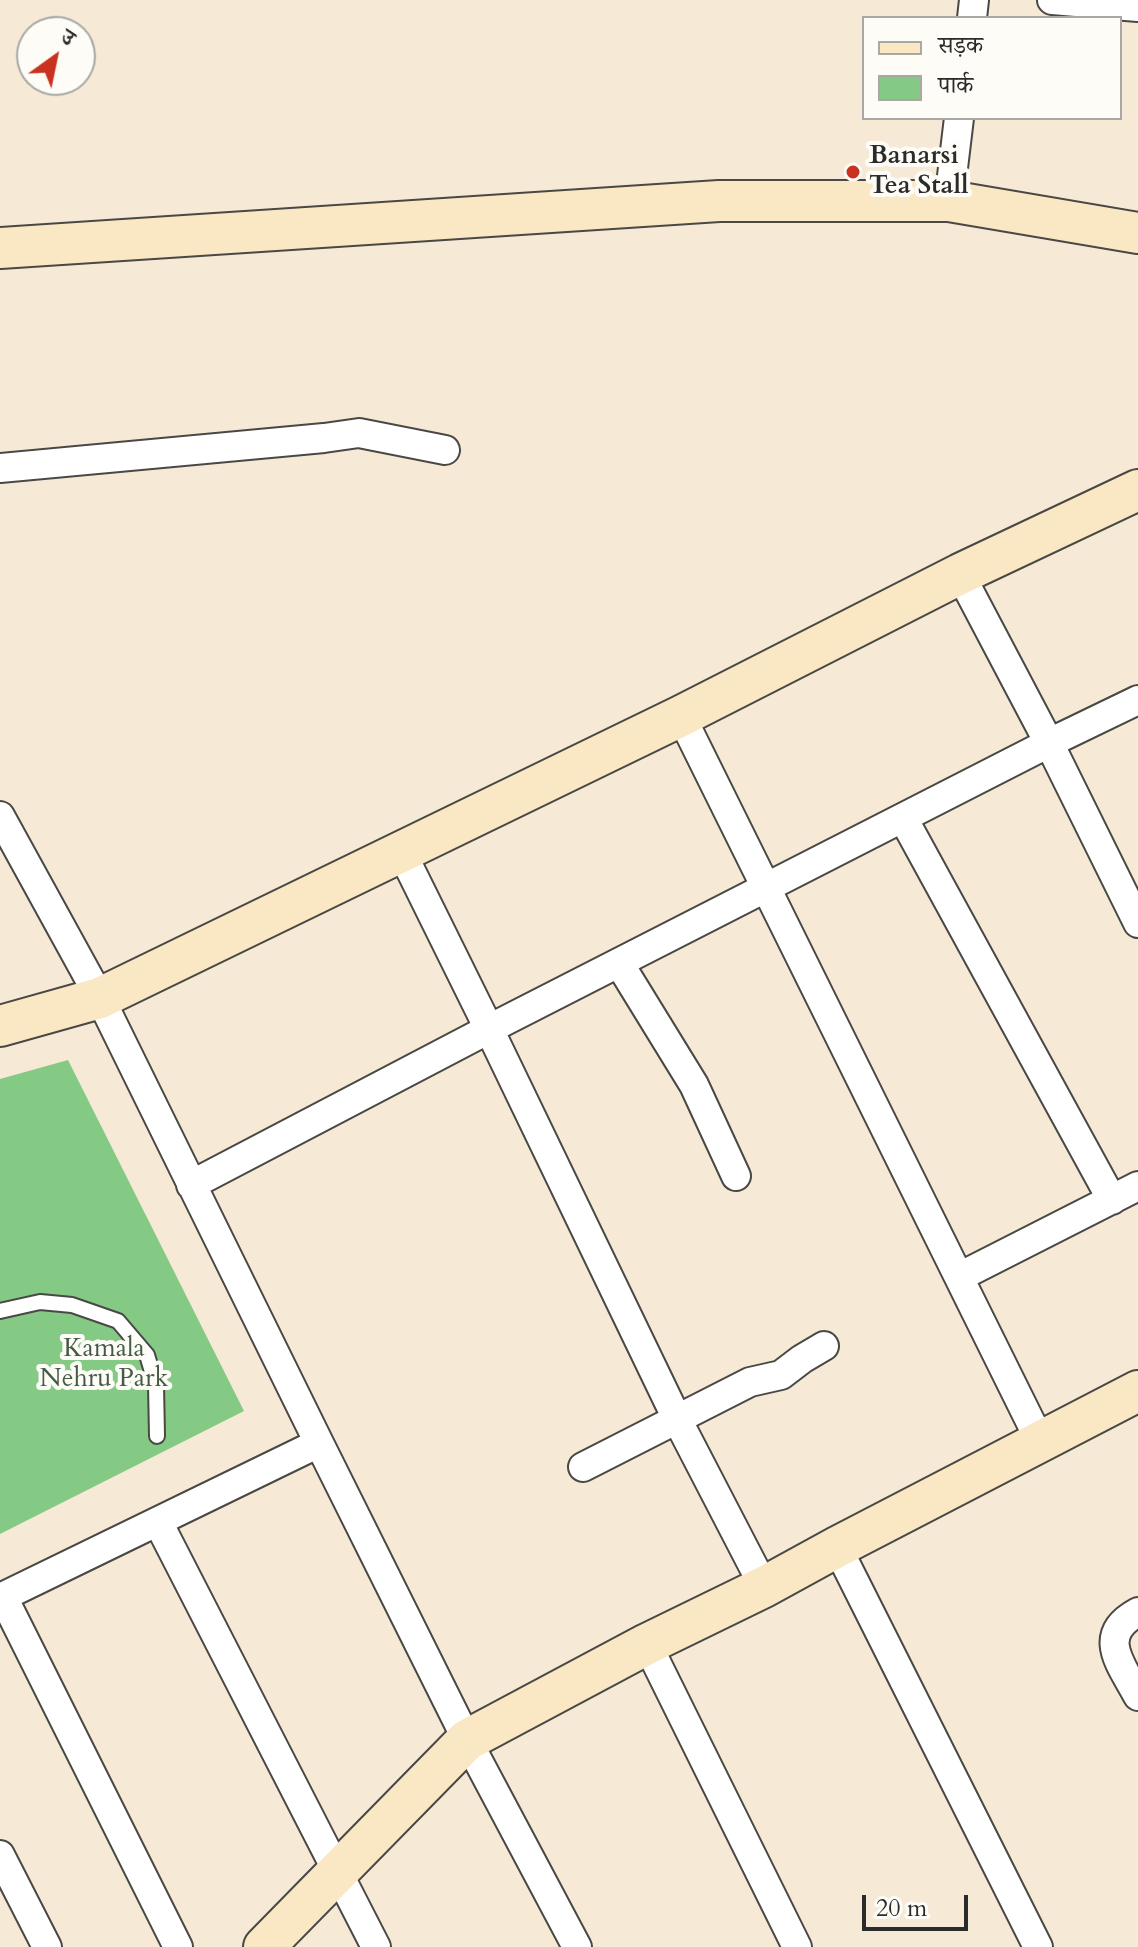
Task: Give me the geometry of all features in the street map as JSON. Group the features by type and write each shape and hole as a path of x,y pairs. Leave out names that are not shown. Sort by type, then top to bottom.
{"street":[{"path":"1052,0 1138,7"},
{"path":"949,201 959,120"},
{"path":"0,248 719,201 949,201 1138,233"},
{"path":"0,468 359,433 445,450"},
{"path":"0,1026 100,998 681,716 960,574 1138,490"},
{"path":"960,574 1049,743 1138,923"},
{"path":"191,1185 489,1029 1138,700"},
{"path":"681,716 1040,1441"},
{"path":"0,816 100,998 467,1740 577,1947"},
{"path":"903,818 1112,1200"},
{"path":"401,851 677,1419 764,1587"},
{"path":"619,963 694,1085 736,1176"},
{"path":"959,1277 1138,1186"},
{"path":"583,1467 750,1382 781,1375 824,1346"},
{"path":"264,1947 467,1740 1138,1391"},
{"path":"178,1947 2,1597 319,1443"},
{"path":"158,1522 376,1947"},
{"path":"837,1547 1038,1947"},
{"path":"1138,1612 1118,1627 1113,1637 1115,1652 1138,1696"},
{"path":"647,1644 797,1947"},
{"path":"0,1855 47,1947"}],"lane":[{"path":"0,1311 40,1302 72,1305 118,1321 147,1355 156,1385 157,1436"}],"green space":[{"name":"Kamala Nehru Park","path":"68,1060 244,1411 0,1534 0,1079"}],"place":[{"name":"Banarsi Tea Stall","path":"853,172"}]}
